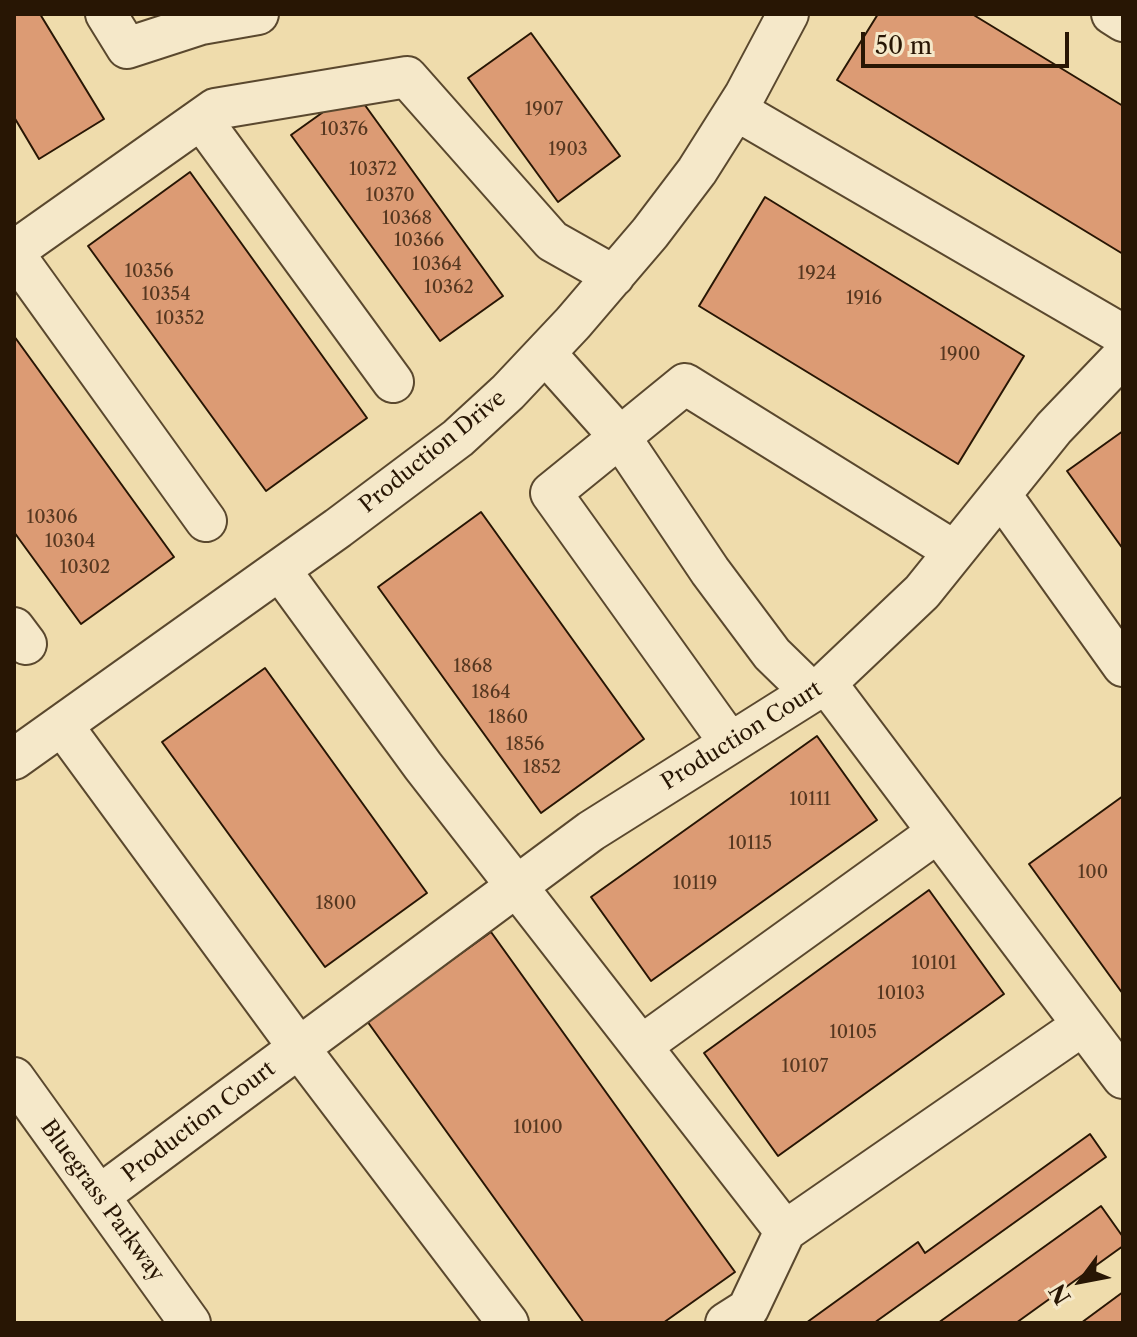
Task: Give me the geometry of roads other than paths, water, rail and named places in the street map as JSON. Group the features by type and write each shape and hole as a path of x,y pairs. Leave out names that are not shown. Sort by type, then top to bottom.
{"street":[{"path":"106,14 127,48 201,24 258,14"},
{"path":"1112,14 1123,21"},
{"name":"Production Drive","path":"14,759 280,570 458,438 508,392 614,276 704,161 736,110 784,16"},
{"path":"206,521 14,252 215,109 407,77 552,241 614,276"},
{"path":"736,110 1123,335"},
{"path":"201,119 393,382"},
{"path":"545,353 620,437 710,571 772,654 819,688 938,832 1123,1078"},
{"name":"Production Court","path":"99,1196 591,831 819,688 922,592 1054,428 1123,356"},
{"path":"730,743 551,493 685,384 954,551"},
{"path":"1001,495 1123,666"},
{"path":"280,570 423,766 785,1231"},
{"name":"Production Court","path":"62,725 299,1048"},
{"path":"641,1046 938,832"},
{"path":"726,1323 748,1309 785,1231 1083,1025"},
{"path":"299,1048 508,1323"},
{"name":"Bluegrass Parkway","path":"14,1078 190,1323"}]}
